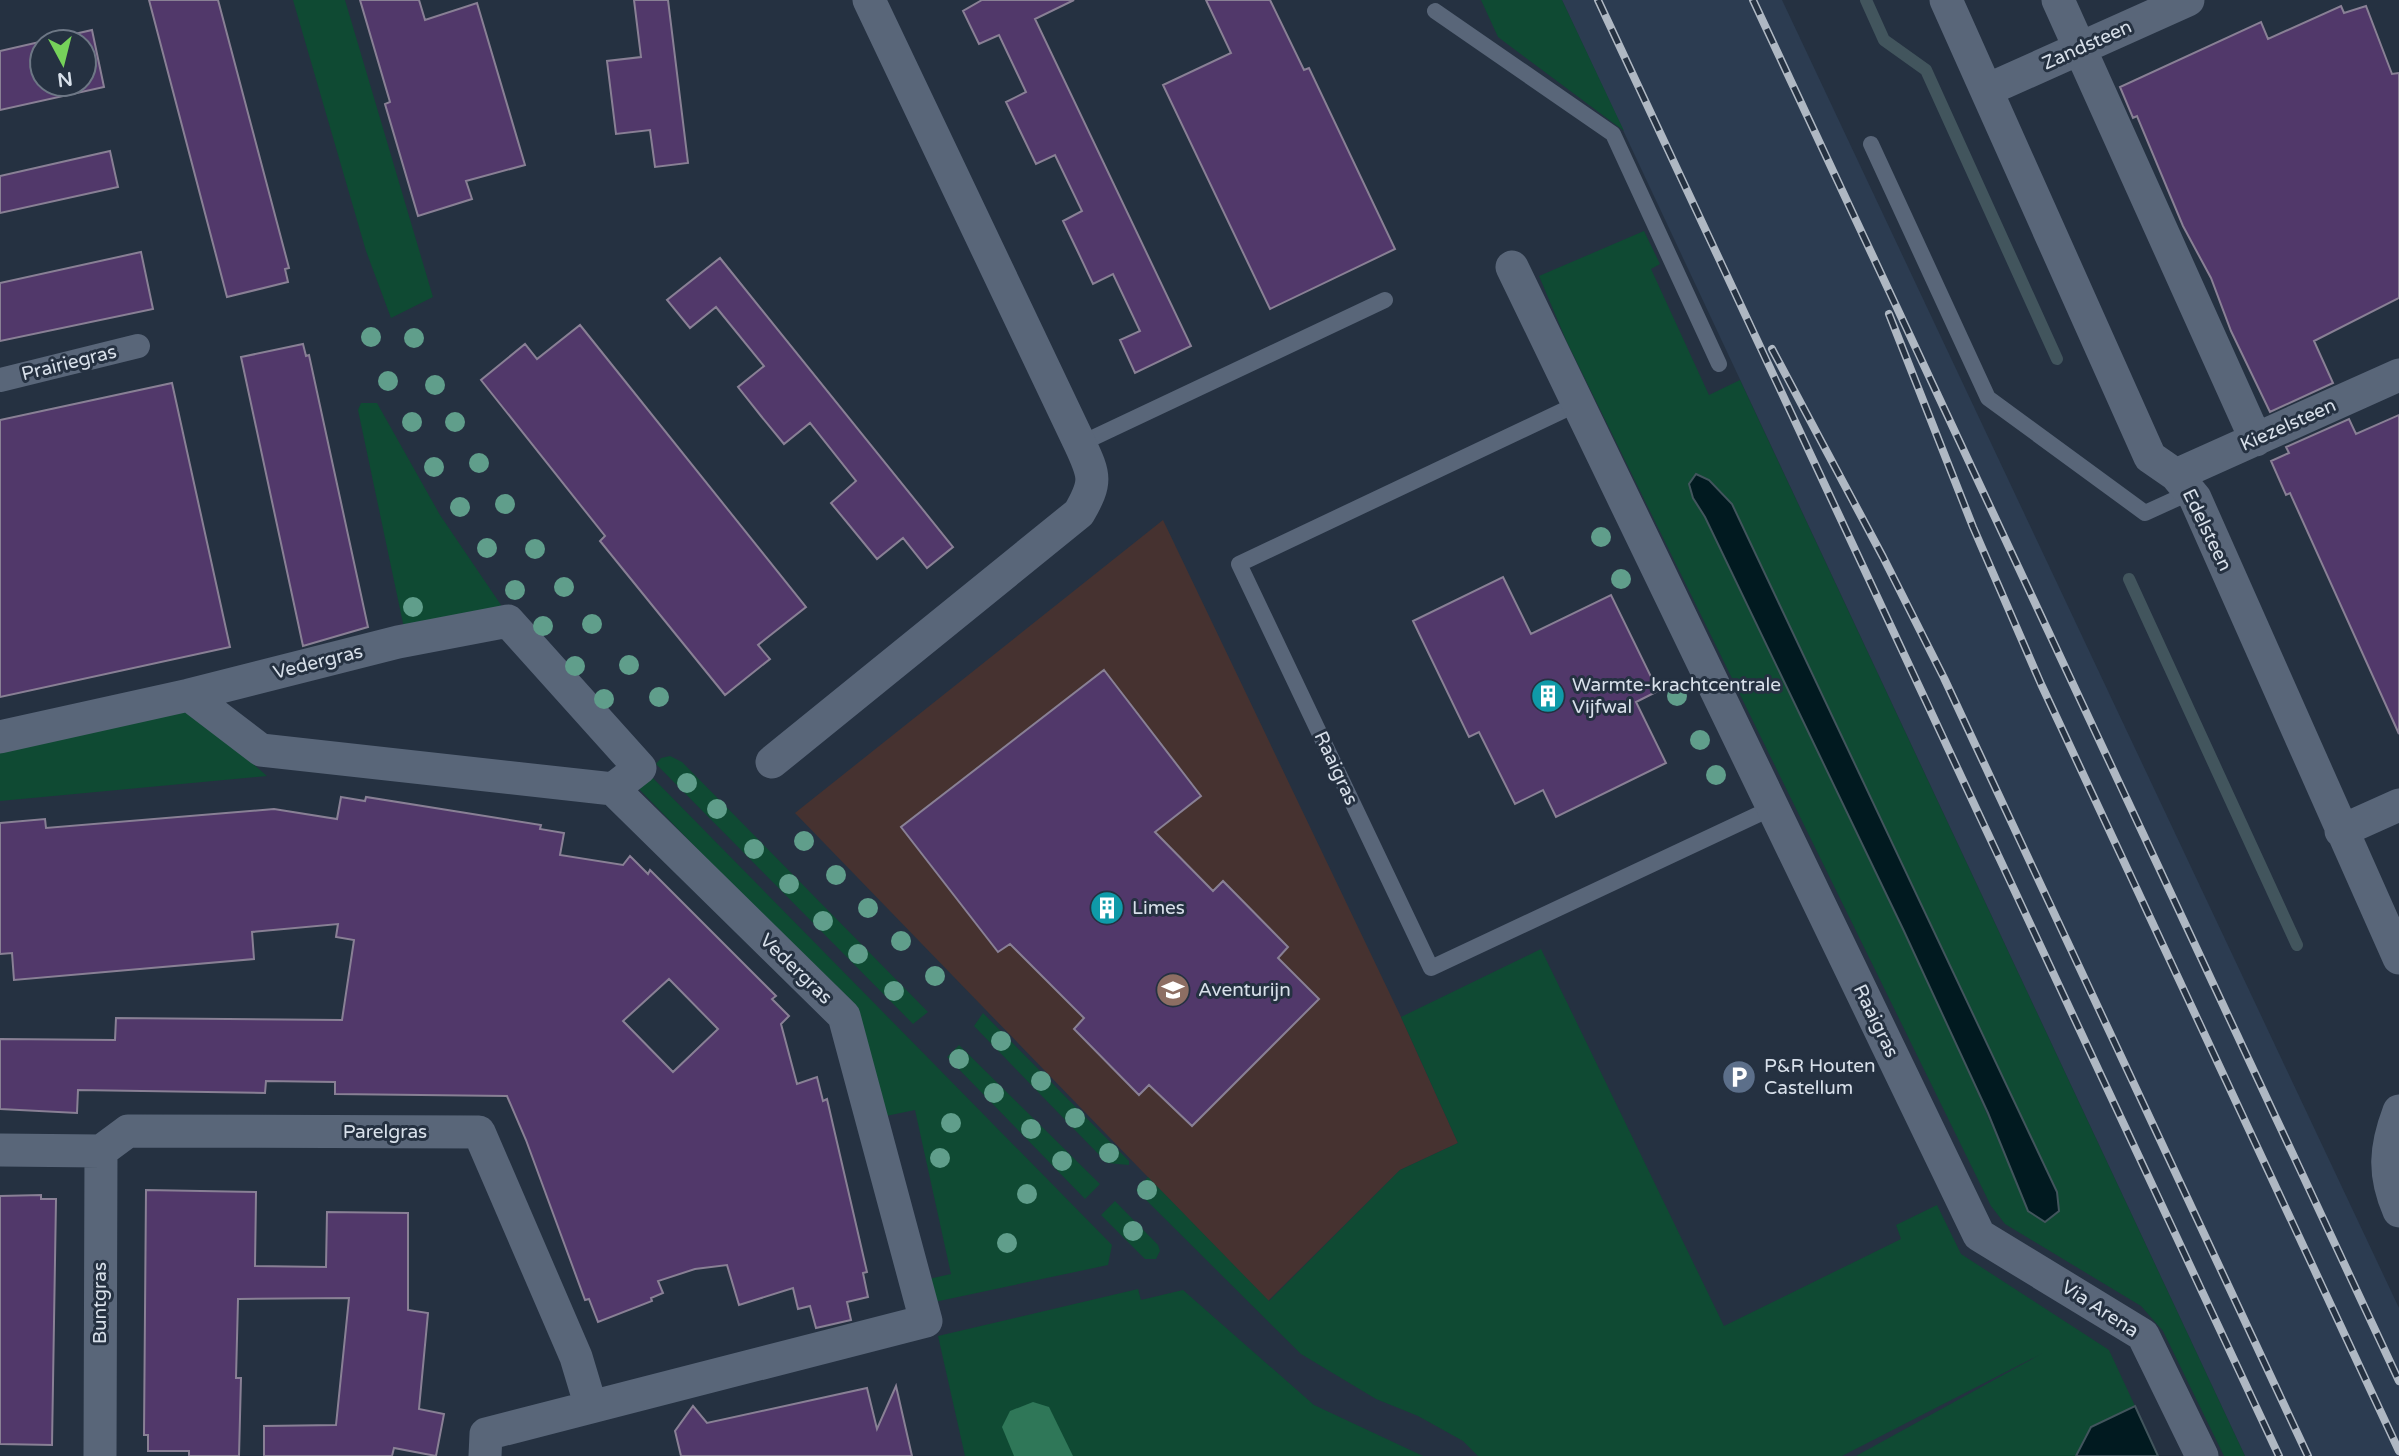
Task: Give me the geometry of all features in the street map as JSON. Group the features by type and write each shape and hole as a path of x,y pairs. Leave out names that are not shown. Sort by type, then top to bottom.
{"street":[{"path":"772,762 1079,513 1093,488 1093,473 1080,444 869,0"},
{"name":"Edelsteen","path":"1946,0 2150,457 2184,484 2399,958"},
{"path":"2058,0 2256,440"},
{"name":"Zandsteen","path":"1987,90 2188,0"},
{"name":"Raaigras","path":"1512,267 1979,1235"},
{"name":"Prairiegras","path":"0,380 138,346"},
{"name":"Kiezelsteen","path":"2184,484 2256,440 2399,375"},
{"name":"Vedergras","path":"0,737 189,695 398,642 508,621 640,768 613,789 844,1016 926,1321 591,1407"},
{"path":"189,695 261,750 613,789"},
{"path":"2341,831 2399,805"},
{"path":"2399,1111 2386,1156 2390,1190 2399,1211"},
{"name":"Parelgras","path":"100,1151 128,1131 479,1132 576,1357 591,1407"},
{"path":"0,1150 100,1151"},
{"name":"Buntgras","path":"100,1151 100,1456"},
{"name":"Via Arena","path":"1979,1235 2143,1335 2202,1456"},
{"path":"485,1456 486,1434 591,1407"}],"lane":[{"path":"1435,11 1613,134 1719,364"},
{"path":"1871,144 1988,398 2145,513 2184,484"},
{"path":"1080,444 1385,300"},
{"name":"Raaigras","path":"1577,404 1239,564 1431,968 1774,807"}],"shaded area":[{"path":"1562,0 1782,0 2399,1308 2399,1456 2245,1456"},
{"path":"1696,474 1709,480 1732,504 2057,1192 2059,1211 2045,1222 2028,1211 1988,1113 1903,929 1705,517 1693,498 1689,484"},
{"path":"1163,520 1401,1017 1458,1143 1400,1170 1268,1301 795,813","holes":["1104,670 1201,796 1155,832 1213,891 1223,882 1288,946 1278,958 1319,999 1192,1126 1149,1085 1138,1094 1074,1030 1084,1019 1033,967 1034,925 998,952 902,827"]},
{"path":"2135,1406 2158,1456 2076,1456 2091,1427"}],"green space":[{"path":"293,0 345,0 433,297 391,318 366,251"},
{"path":"1481,0 1562,0 1624,131 1498,37"},
{"path":"1644,231 1660,264 1651,269 1709,395 1740,380 2245,1456 2224,1456 2163,1331 2141,1306 2005,1224 1991,1206 1566,340 1539,276","holes":["1709,480 1732,504 2057,1192 2028,1211 1912,948 1705,517 1693,498"]},
{"path":"361,403 377,403 440,515 501,605 501,614 404,628 358,410"},
{"path":"189,708 267,776 0,801 0,750"},
{"path":"670,756 682,762 928,1012 913,1024 656,764 661,758"},
{"path":"647,772 1112,1245 1108,1265 925,1304 924,1280 951,1274 915,1110 886,1116 859,1015 640,790 638,781"},
{"path":"1541,949 1724,1326 1901,1239 1896,1225 1937,1205 1961,1254 2109,1350 2135,1406 2091,1427 2076,1456 1856,1456 2043,1353 1842,1456 1478,1456 1463,1441 1418,1416 1376,1399 1301,1354 1136,1190 1148,1177 1269,1301 1400,1170 1458,1143 1401,1017"},
{"path":"983,1013 1129,1161 1129,1165 1107,1163 974,1026"},
{"path":"959,1045 1100,1184 1085,1199 947,1057"},
{"path":"1115,1201 1158,1245 1160,1251 1156,1259 1145,1259 1101,1215"},
{"path":"1138,1289 1141,1300 1183,1290 1314,1405 1423,1456 965,1456 938,1336"},
{"path":"1033,1402 1049,1407 1073,1456 1014,1456 1002,1427 1010,1411"}],"building":[{"path":"149,0 218,0 289,268 285,269 288,282 227,297"},
{"path":"360,0 419,0 425,20 477,3 525,165 466,181 472,199 418,216 385,104 390,102"},
{"path":"634,0 668,0 688,163 655,167 650,130 616,134 607,61 641,57"},
{"path":"982,0 1074,0 1035,19 1191,346 1135,373 1120,340 1140,331 1113,274 1093,284 1063,221 1082,211 1055,155 1036,164 1006,102 1026,92 999,35 979,44 963,11"},
{"path":"1206,0 1270,0 1304,70 1309,68 1395,249 1270,309 1163,85 1231,53"},
{"path":"2341,6 2344,13 2366,6 2392,74 2399,73 2399,298 2314,341 2333,383 2270,412 2231,331 2211,278 2183,226 2137,116 2133,118 2120,87 2261,22 2268,39"},
{"path":"28,45 28,98 54,98 0,110 0,51"},
{"path":"98,58 104,87 98,88"},
{"path":"110,151 118,187 0,213 0,176"},
{"path":"141,252 153,309 0,341 0,283"},
{"path":"720,258 953,547 927,568 903,538 877,559 831,503 856,481 810,423 784,444 761,416 738,387 764,366 716,307 690,328 667,300"},
{"path":"580,325 806,607 758,645 770,659 725,695 600,541 605,536 481,380 525,344 537,359"},
{"path":"303,344 306,356 309,355 368,627 303,646 241,357"},
{"path":"172,383 230,647 0,697 0,420"},
{"path":"2399,415 2399,734 2290,493 2286,495 2271,461 2289,453 2286,447 2349,419 2356,434"},
{"name":"Warmte-krachtcentrale Vijfwal","path":"1503,577 1531,634 1611,595 1658,691 1636,702 1666,763 1556,817 1543,790 1515,804 1479,732 1469,737 1413,621"},
{"name":"Limes","path":"1104,670 1201,796 1155,832 1213,891 1223,881 1288,947 1278,958 1319,999 1192,1126 1149,1085 1139,1095 1074,1029 1084,1018 1010,944 998,952 901,827"},
{"path":"341,797 365,801 366,797 541,825 540,829 564,833 560,855 623,865 630,856 648,874 650,870 776,996 772,999 789,1016 781,1024 797,1084 817,1077 823,1101 827,1099 867,1272 863,1273 868,1297 847,1302 851,1320 816,1328 810,1306 798,1309 793,1288 739,1305 727,1265 695,1269 658,1281 663,1293 651,1298 652,1301 598,1322 589,1299 585,1300 507,1096 335,1094 335,1082 266,1081 265,1093 78,1090 77,1113 0,1109 0,1039 115,1040 116,1018 342,1020 354,940 336,937 338,924 252,932 254,959 14,980 12,953 0,954 0,823 45,819 46,828 274,809 337,819","holes":["669,979 718,1029 673,1072 623,1021"]},
{"path":"146,1190 256,1192 255,1266 326,1267 327,1212 408,1213 408,1310 428,1313 419,1409 444,1414 436,1456 394,1448 392,1456 264,1456 264,1426 336,1425 349,1298 238,1299 236,1378 241,1378 239,1456 189,1456 189,1451 148,1451 148,1435 144,1435"},
{"path":"41,1195 41,1199 56,1199 52,1445 0,1444 0,1196"},
{"path":"896,1386 912,1456 681,1456 675,1431 693,1406 707,1423 867,1388 877,1429"}],"waterway":[{"path":"1866,0 1884,40 1926,70 2057,359"},
{"path":"2129,579 2297,945"}],"railway":[{"path":"1598,0 2279,1456"},
{"path":"1753,0 2399,1381"},
{"path":"1889,314 1973,527 2041,684 2399,1451"},
{"path":"1772,349 1944,678 2308,1456"}],"place":[{"name":"Warmte-krachtcentrale Vijfwal","path":"1548,696"},
{"name":"Limes","path":"1107,908"},
{"name":"Aventurijn","path":"1173,990"},
{"name":"P&R Houten Castellum","path":"1739,1077"}]}
